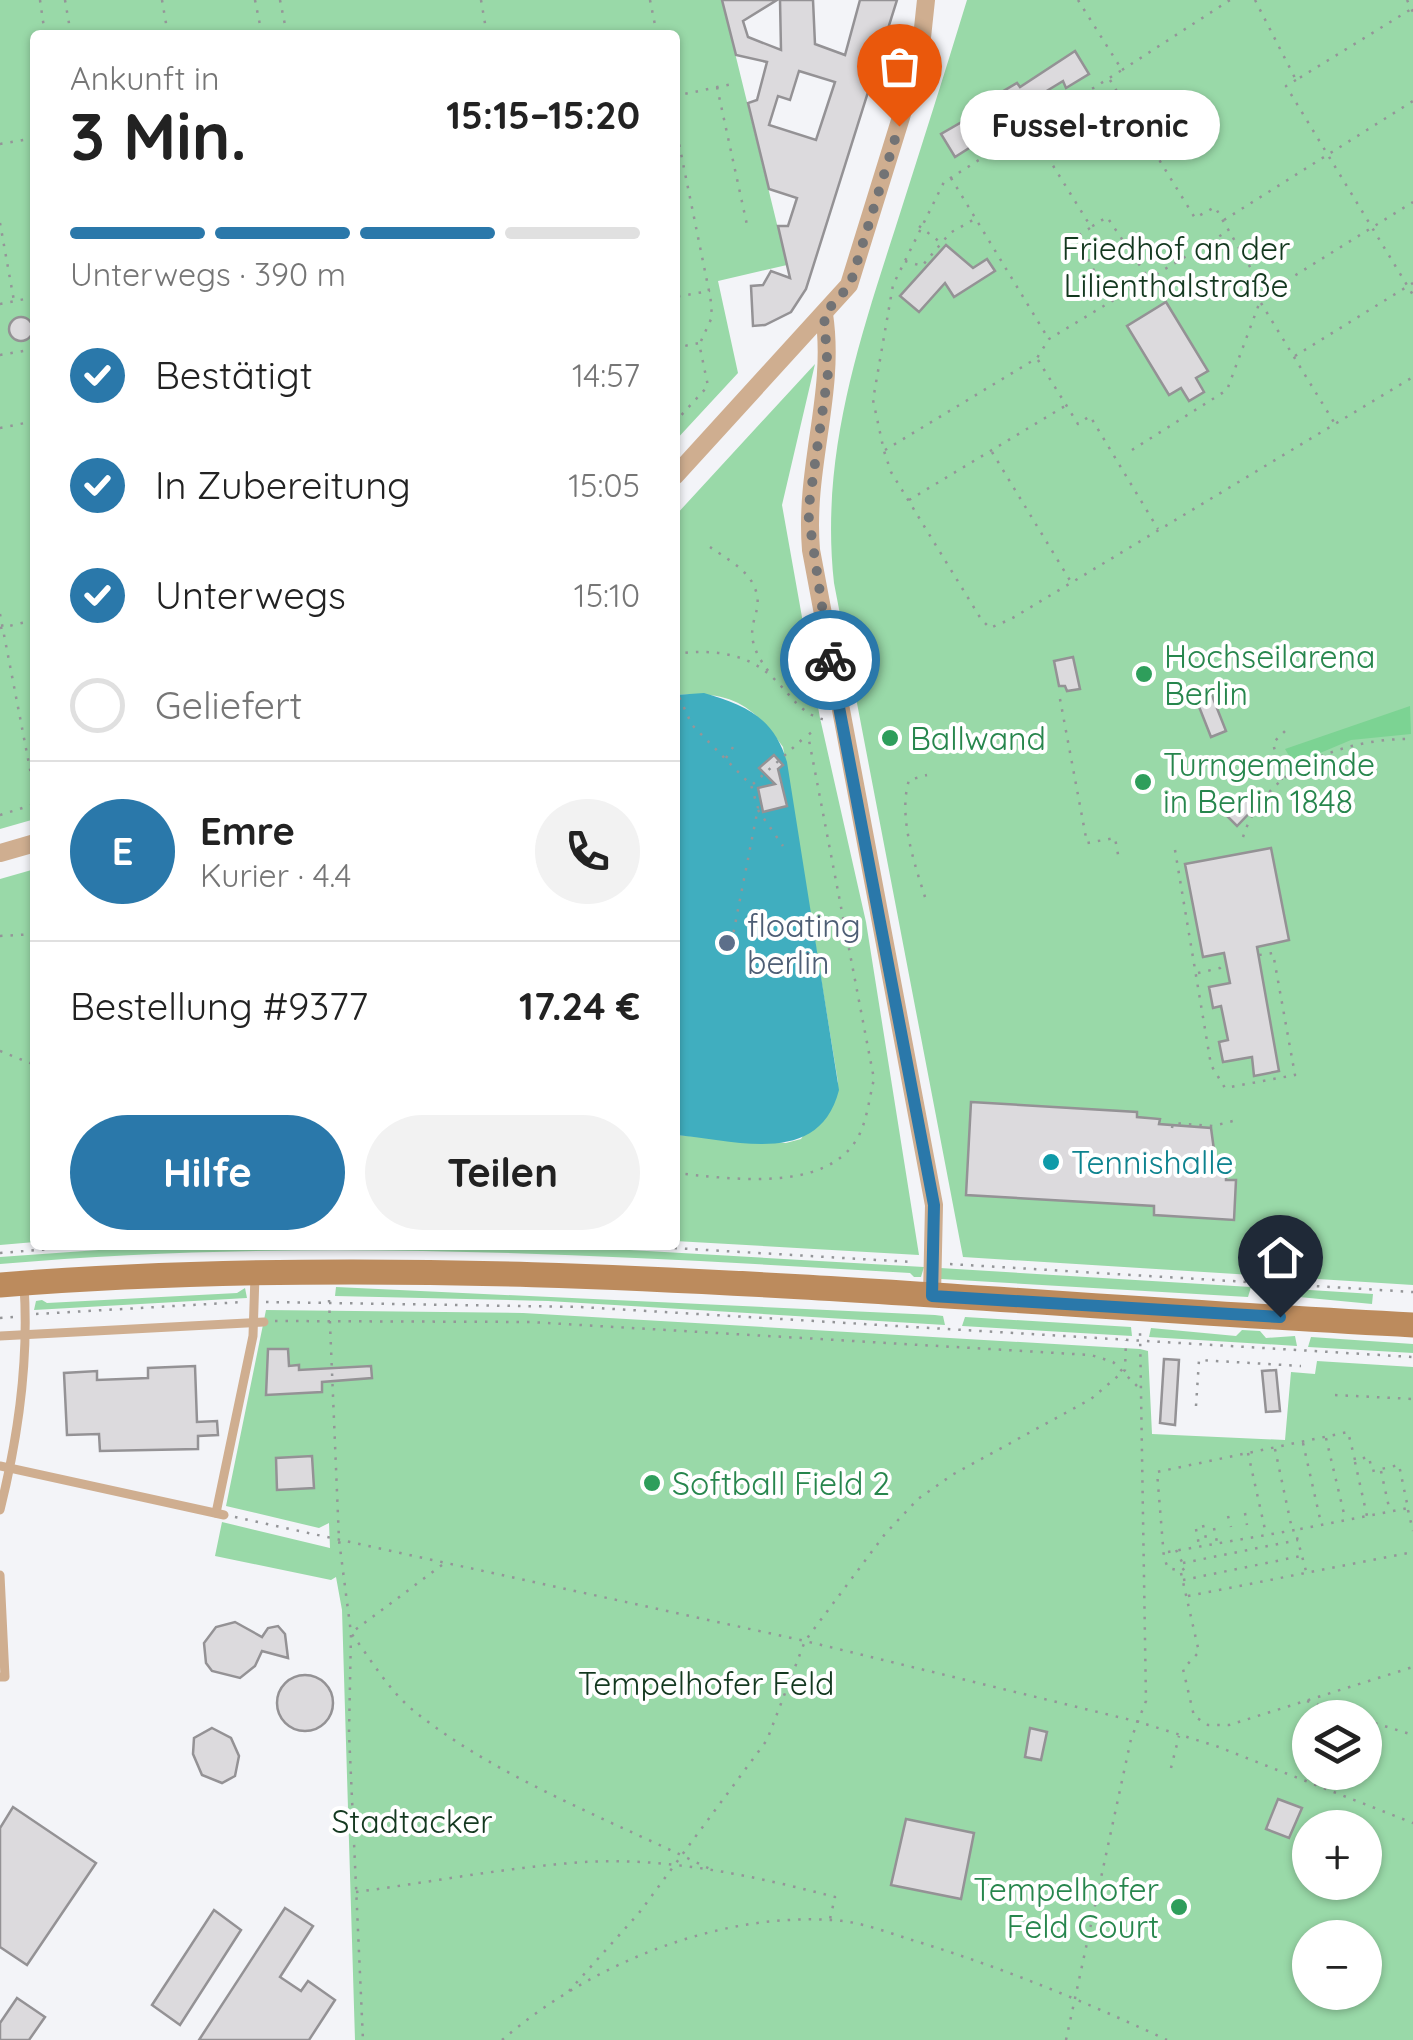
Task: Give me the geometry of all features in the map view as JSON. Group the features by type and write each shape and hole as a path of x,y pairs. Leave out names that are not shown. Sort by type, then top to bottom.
{"main road":[{"path":"12,1284 255,1270 470,1270 1413,1326"}],"street":[{"path":"680,471 850,285 920,56 926,0"},
{"path":"824,314 828,373 808,512 842,724 934,1205 932,1296"},
{"path":"0,853 30,845"}],"lane":[{"path":"5,1466 220,1514 259,1322 255,1270"},
{"path":"0,1510 28,1333 27,1315 12,1284"},
{"path":"0,1336 259,1322"},
{"path":"0,1575 4,1677 0,1677"}],"path":[{"path":"40,0 45,30"},
{"path":"64,0 70,30"},
{"path":"162,0 167,30"},
{"path":"255,0 261,30"},
{"path":"280,0 286,30"},
{"path":"481,0 486,30"},
{"path":"650,0 656,30"},
{"path":"1078,0 1122,70"},
{"path":"1230,0 950,178 919,226 880,337 873,400 884,450 908,501 990,628 1413,377"},
{"path":"1256,0 1296,80"},
{"path":"1408,0 1412,10 1286,86 1413,294"},
{"path":"1109,79 1195,218 1215,207 1260,284 1261,299 1227,390 1132,450"},
{"path":"680,95 732,84"},
{"path":"717,88 747,225"},
{"path":"1222,220 1413,101"},
{"path":"1030,129 1091,227"},
{"path":"0,144 30,139"},
{"path":"680,148 710,290 710,327 699,343 680,347"},
{"path":"950,178 1049,339"},
{"path":"1261,299 1413,202"},
{"path":"1111,302 1076,237 1106,217 1149,279"},
{"path":"904,260 922,266 941,243 976,219"},
{"path":"0,223 14,302"},
{"path":"919,226 941,243"},
{"path":"884,450 1038,358 1049,339 1228,230"},
{"path":"1294,357 1410,285"},
{"path":"680,297 710,290"},
{"path":"0,304 30,298"},
{"path":"1261,299 1336,425"},
{"path":"680,417 708,386 699,343"},
{"path":"0,356 30,350"},
{"path":"1038,358 1078,424 1090,416 1159,531"},
{"path":"908,501 1066,406"},
{"path":"0,428 30,423"},
{"path":"991,451 1072,582"},
{"path":"710,547 753,583 758,604 750,626 751,650 813,719 842,724"},
{"path":"0,614 30,770"},
{"path":"1,627 30,621"},
{"path":"680,653 697,651 736,656 756,663 773,677"},
{"path":"680,699 692,725 752,785 758,808 783,846"},
{"path":"1060,700 1088,843 1115,838 1119,860"},
{"path":"1282,781 1273,743 1290,726"},
{"path":"752,785 816,728"},
{"path":"680,1173 793,1178 819,1170 856,1143 874,1080 808,735"},
{"path":"1243,837 1249,818 1296,768 1333,750 1370,741 1413,739"},
{"path":"726,759 736,744"},
{"path":"925,897 908,829 905,793 909,780 927,775"},
{"path":"0,814 30,805"},
{"path":"734,935 758,808"},
{"path":"1175,850 1210,1065 1225,1088 1294,1074 1273,953 1259,956"},
{"path":"0,936 30,934"},
{"path":"1197,973 1220,968 1226,962"},
{"path":"0,1051 30,1064"},
{"path":"1266,1080 1268,1088"},
{"path":"1172,1128 1173,1123 1214,1126 1232,1121"},
{"path":"680,1249 1413,1292"},
{"path":"0,1253 38,1250"},
{"path":"0,1318 255,1302 501,1303 1413,1356"},
{"path":"329,1309 339,1540 351,1633 354,1892 363,2040"},
{"path":"259,1322 530,1322 1072,1354 1114,1362 1126,1370 1140,1389"},
{"path":"1126,1340 1126,1370"},
{"path":"1066,2040 1131,1740 1146,1702 1140,1349"},
{"path":"1196,1406 1199,1360 1301,1366"},
{"path":"569,1991 639,1913 767,1740 805,1641 885,1534 918,1499 1004,1444 1091,1399 1126,1370"},
{"path":"1335,1395 1413,1399"},
{"path":"1181,1571 1168,1568 1157,1472 1348,1432 1366,1516"},
{"path":"1326,1437 1345,1520"},
{"path":"1303,1442 1322,1525"},
{"path":"1275,1448 1307,1573"},
{"path":"1248,1453 1266,1535"},
{"path":"1355,1460 1369,1457 1372,1471"},
{"path":"1358,1474 1399,1465 1413,1531"},
{"path":"1381,1469 1390,1512"},
{"path":"1166,1552 1408,1508"},
{"path":"1244,1513 1247,1524"},
{"path":"220,1514 805,1641 1139,1722 1413,1824"},
{"path":"1228,1516 1231,1527"},
{"path":"1204,1524 1207,1545"},
{"path":"1214,1528 1217,1544"},
{"path":"1196,1529 1199,1547"},
{"path":"1182,1564 1298,1540"},
{"path":"1176,1550 1199,1652 1182,1669 1194,1716 1208,1725 1228,1724 1292,1704"},
{"path":"1186,1596 1413,1552"},
{"path":"1183,1580 1302,1556"},
{"path":"351,1633 443,1564"},
{"path":"351,1633 411,1709 453,1739 714,1872"},
{"path":"1305,1700 1413,1667"},
{"path":"1382,1725 1413,1735"},
{"path":"1172,1768 1179,1734"},
{"path":"354,1892 587,1862 714,1872 835,1897 830,1920"},
{"path":"502,2040 569,1991 656,1950 723,1931 830,1920 962,1956 1075,1996 1167,2040"}],"green space":[{"path":"0,0 722,0 787,265 718,281 738,373 680,436 680,30 30,30 30,820 0,829"},
{"name":"Friedhof an der Lilienthalstraße","path":"967,0 1413,0 1413,1285 963,1257 834,583 831,536 837,446 856,358"},
{"path":"815,364 782,505 820,718 866,922 919,1255 680,1241 680,1135 786,1143 801,1139 838,1082 783,747 750,710 738,703 711,695 680,695 680,511"},
{"path":"1410,706 1411,734 1351,740 1294,764 1285,749"},
{"path":"30,870 30,1242 0,1245 0,879"},
{"path":"99,1250 342,1250 228,1251 0,1264 0,1257"},
{"path":"342,1250 630,1250 924,1267 921,1277 914,1277 910,1273 682,1260"},
{"path":"940,1268 1251,1287 1248,1297 941,1279"},
{"path":"336,1287 935,1315 943,1316 945,1325 548,1301 335,1296"},
{"path":"1262,1287 1373,1294 1372,1304 1278,1295 1264,1298"},
{"path":"245,1288 247,1298 34,1310 36,1301 42,1300 47,1303 237,1293"},
{"name":"Tempelhofer Feld","path":"266,1310 523,1313 1140,1349 1148,1351 1152,1434 1285,1440 1291,1372 1315,1374 1317,1361 1413,1367 1413,2040 355,2040 342,1610 336,1577 331,1580 215,1556 222,1522 330,1548 329,1523 319,1528 226,1506"},
{"path":"965,1317 1131,1327 1132,1336 962,1326"},
{"path":"1151,1328 1236,1336 1242,1330 1260,1331 1266,1338 1295,1336 1297,1346 1149,1337"},
{"path":"1311,1337 1413,1344 1413,1353 1308,1347"}],"water":[{"path":"704,693 745,708 774,734 787,762 839,1090 829,1115 814,1131 794,1140 748,1144 680,1136 680,695"}],"building":[{"path":"722,0 777,0 743,21 748,37 781,50 780,0 813,0 815,44 845,55 860,0 897,0 806,289 791,312 765,325 753,326 751,286 763,285 771,271 790,278 778,226 788,226 797,198 769,189 748,103 757,100 767,62 736,55","holes":["799,71 835,82 816,140 769,125 778,96 790,100"]},
{"path":"1075,51 1089,74 1066,88 1063,81 973,136 977,143 955,157 941,134 998,101 995,96 1017,83 1020,87"},
{"path":"946,245 973,268 987,259 995,271 954,297 945,283 919,312 900,296"},
{"path":"1166,302 1208,371 1196,378 1204,392 1189,401 1181,388 1169,395 1127,326"},
{"path":"21,317 29,321 29,337 21,341 13,337 9,329 13,321"},
{"path":"1073,657 1080,689 1067,691 1065,686 1059,686 1054,661"},
{"path":"1211,693 1226,731 1211,737 1196,699"},
{"path":"774,755 783,765 778,769 787,806 763,812 758,788 775,784 759,768"},
{"path":"1247,794 1258,804 1237,826 1227,816"},
{"path":"1271,848 1289,940 1257,947 1279,1071 1254,1076 1252,1057 1223,1062 1219,1042 1228,1040 1221,1006 1213,1008 1209,987 1230,983 1224,953 1203,957 1185,864"},
{"name":"Tennishalle","path":"971,1102 1137,1112 1137,1117 1160,1119 1159,1124 1211,1128 1214,1150 1204,1168 1226,1169 1226,1180 1236,1180 1234,1220 1154,1215 1154,1206 966,1195"},
{"path":"268,1349 288,1349 289,1366 299,1365 299,1370 371,1366 372,1378 322,1382 322,1392 266,1395"},
{"path":"1164,1359 1179,1360 1175,1425 1160,1423"},
{"path":"195,1366 197,1422 217,1421 218,1435 198,1436 198,1449 100,1451 99,1434 67,1435 64,1373 97,1371 97,1380 148,1378 148,1368"},
{"path":"1276,1370 1280,1411 1266,1412 1262,1371"},
{"path":"312,1456 314,1488 277,1490 276,1458"},
{"path":"235,1622 262,1637 268,1628 278,1626 285,1634 288,1658 262,1651 255,1666 240,1678 212,1671 206,1663 204,1643 216,1627"},
{"path":"305,1675 325,1683 333,1703 325,1723 305,1731 285,1723 277,1703 285,1683"},
{"path":"212,1728 231,1738 239,1756 235,1776 222,1783 202,1775 193,1754 194,1738"},
{"path":"1030,1728 1047,1732 1041,1760 1025,1757"},
{"path":"1278,1799 1302,1808 1292,1810 1289,1838 1266,1829"},
{"path":"13,1807 96,1863 27,1965 0,1947 0,1828"},
{"path":"906,1819 974,1833 961,1899 891,1885"},
{"path":"285,1908 313,1926 280,1977 301,1991 308,1981 335,2000 309,2040 199,2040"},
{"path":"214,1910 241,1930 180,2025 152,2005"},
{"path":"17,1998 45,2017 29,2040 0,2040 0,2023"}],"way so far":[{"path":"830,660 808,512 808,489 830,350 824,314 850,285 899,126"}],"place":[{"name":"Fussel-tronic","path":"899,126"},
{"name":"Hochseilarena Berlin","path":"1144,674"},
{"name":"Ballwand","path":"890,738"},
{"name":"Turngemeinde in Berlin 1848","path":"1143,782"},
{"name":"floating berlin","path":"727,943"},
{"name":"Tennishalle","path":"1051,1162"},
{"name":"Softball Field 2","path":"652,1483"},
{"name":"Tempelhofer Feld Court","path":"1179,1907"}],"route":[{"path":"830,660 869,846 934,1205 932,1296 1280,1317"}],"park label":[{"name":"Stadtacker","path":"412,1821"}]}
